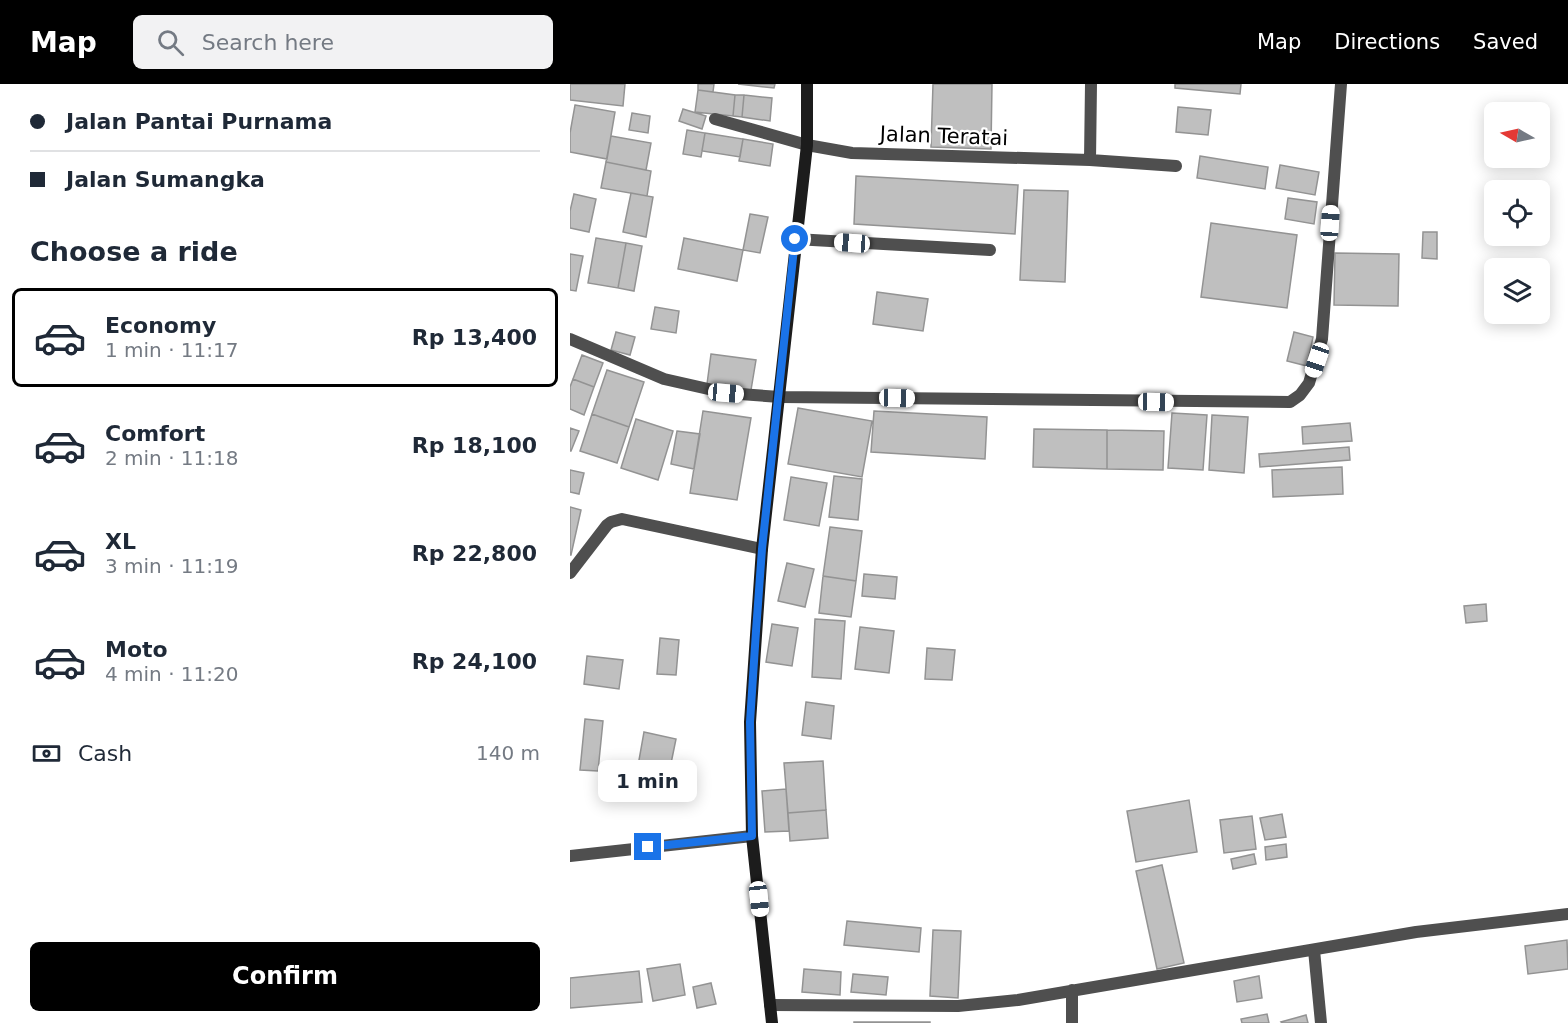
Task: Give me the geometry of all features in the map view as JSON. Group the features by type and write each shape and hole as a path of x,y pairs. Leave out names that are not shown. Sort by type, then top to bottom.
{"street":[{"path":"772,1023 752,836 750,722 762,549 807,145 807,84"},
{"path":"1090,160 1091,84"},
{"path":"570,339 664,379 726,393 780,397 1290,402 1300,395 1309,383 1322,339 1341,84"},
{"name":"Jalan Teratai","path":"715,119 807,145 852,153 1090,160 1176,166"},
{"path":"795,239 990,250"},
{"path":"570,573 607,525 622,519 762,549"},
{"path":"570,856 752,836"},
{"path":"770,1005 958,1006 1018,1000 1416,932 1568,914"},
{"path":"1314,950 1321,1023"},
{"path":"1072,990 1072,1023"}],"building":[{"path":"570,84 625,84 623,106 570,100"},
{"path":"698,84 714,84 713,92 698,90"},
{"path":"738,84 775,84 774,88"},
{"path":"933,84 992,84 991,149 931,147"},
{"path":"1175,84 1241,84 1240,94 1175,88"},
{"path":"698,90 735,95 733,116 695,112"},
{"path":"735,95 744,95 742,117 733,116"},
{"path":"744,95 772,98 770,121 742,117"},
{"path":"575,105 615,112 607,159 570,152 570,133"},
{"path":"1178,107 1211,110 1208,135 1176,132"},
{"path":"683,109 706,116 702,129 679,121"},
{"path":"632,113 650,116 648,133 629,130"},
{"path":"687,130 705,133 701,157 683,154"},
{"path":"705,133 743,139 740,157 702,151"},
{"path":"611,136 651,143 646,170 606,162"},
{"path":"743,139 773,144 770,166 739,161"},
{"path":"1200,156 1268,167 1265,189 1197,178"},
{"path":"606,162 651,171 647,196 601,188"},
{"path":"1280,165 1319,172 1315,195 1276,188"},
{"path":"856,176 1018,185 1015,234 854,224"},
{"path":"1024,190 1068,191 1065,282 1020,280"},
{"path":"631,193 653,197 646,237 623,232"},
{"path":"574,194 596,199 589,232 570,228 570,211"},
{"path":"1288,198 1317,202 1314,224 1285,219"},
{"path":"750,214 768,217 760,253 743,250"},
{"path":"1211,223 1297,235 1287,308 1201,297"},
{"path":"1423,232 1437,232 1437,259 1422,258"},
{"path":"596,238 626,243 618,288 588,283"},
{"path":"684,238 743,250 737,281 678,269"},
{"path":"626,243 642,246 634,291 618,288"},
{"path":"1335,253 1399,254 1398,306 1334,305"},
{"path":"570,254 583,256 576,291 570,290"},
{"path":"877,292 928,299 923,331 873,324"},
{"path":"655,307 679,311 676,333 651,329"},
{"path":"616,332 635,337 630,355 611,350"},
{"path":"1294,332 1313,337 1307,366 1287,361"},
{"path":"711,354 756,360 751,390 707,384"},
{"path":"582,355 603,363 594,387 573,379"},
{"path":"607,370 644,382 629,427 592,414"},
{"path":"573,379 594,387 584,415 570,409 570,387"},
{"path":"798,408 872,421 862,477 788,464"},
{"path":"703,411 751,418 737,500 690,493"},
{"path":"874,411 987,417 985,459 871,452"},
{"path":"1172,413 1207,415 1203,470 1168,468"},
{"path":"592,414 629,427 617,463 580,451"},
{"path":"1212,415 1248,417 1244,473 1209,470"},
{"path":"636,419 673,431 658,480 621,468"},
{"path":"1350,423 1352,441 1303,444 1302,427"},
{"path":"570,428 579,431 571,451 570,451"},
{"path":"1034,429 1107,430 1107,469 1033,467"},
{"path":"1107,430 1164,431 1163,470 1107,469"},
{"path":"677,431 700,434 694,469 671,464"},
{"path":"1349,447 1350,460 1260,467 1259,454"},
{"path":"1342,467 1343,494 1273,497 1272,470"},
{"path":"570,470 584,473 579,494 570,492"},
{"path":"834,476 862,479 858,520 829,517"},
{"path":"791,477 827,483 819,526 784,520"},
{"path":"570,507 581,510 571,555 570,555"},
{"path":"830,527 862,531 856,581 823,576"},
{"path":"787,563 814,569 805,607 778,601"},
{"path":"864,574 897,577 895,599 862,596"},
{"path":"823,576 856,581 851,617 819,613"},
{"path":"1486,604 1487,621 1466,623 1464,606"},
{"path":"815,619 845,621 841,679 812,677"},
{"path":"772,624 798,628 792,666 766,662"},
{"path":"860,627 894,631 889,673 855,669"},
{"path":"660,638 679,640 676,675 657,674"},
{"path":"927,648 955,650 952,680 925,679"},
{"path":"587,656 623,660 619,689 584,684"},
{"path":"806,702 834,706 831,739 802,735"},
{"path":"585,719 603,721 598,771 580,770"},
{"path":"644,732 676,739 667,783 636,777"},
{"path":"823,761 826,810 788,813 784,763"},
{"path":"786,789 789,831 765,832 762,791"},
{"path":"1189,800 1197,852 1136,862 1127,811"},
{"path":"826,810 828,838 790,841 788,813"},
{"path":"1282,814 1286,837 1265,840 1260,818"},
{"path":"1252,816 1256,849 1224,853 1220,820"},
{"path":"1286,844 1287,857 1266,860 1265,847"},
{"path":"1254,854 1256,864 1233,869 1231,859"},
{"path":"1162,865 1184,963 1157,969 1136,871"},
{"path":"847,921 921,928 919,952 844,945"},
{"path":"933,930 961,931 958,998 930,996"},
{"path":"1567,940 1568,969 1528,974 1525,946"},
{"path":"680,964 685,995 653,1001 647,969"},
{"path":"804,969 841,972 840,995 802,992"},
{"path":"639,971 642,1002 570,1008 570,978"},
{"path":"853,974 888,977 886,995 851,992"},
{"path":"1259,976 1262,998 1237,1002 1234,981"},
{"path":"711,983 716,1004 697,1008 693,987"},
{"path":"1267,1014 1269,1023 1242,1023 1241,1019"},
{"path":"1306,1015 1308,1023 1281,1022"},
{"path":"930,1022 930,1023 854,1023"}],"route":[{"path":"648,847 752,836 750,722 756,631 762,549 780,397 795,239"}]}
